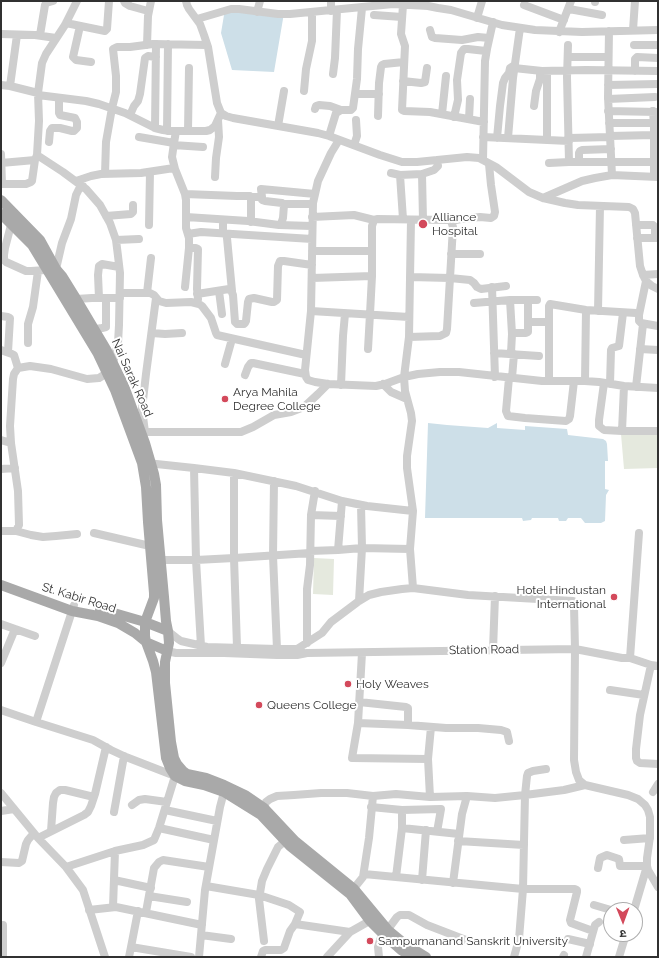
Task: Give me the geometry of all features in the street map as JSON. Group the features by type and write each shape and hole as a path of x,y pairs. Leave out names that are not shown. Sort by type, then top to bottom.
{"main road":[{"name":"Nai Sarak Road","path":"1,200 40,240 56,269 106,349 113,364 124,399 139,432 147,463 156,485 157,520 169,643 165,683 171,742 174,758 177,764 187,774 206,778 224,785 245,795 264,808 295,841 352,892"},
{"name":"Nai Sarak Road","path":"1,214 32,245 42,270 67,302 98,354 107,373 124,399"},
{"name":"Nai Sarak Road","path":"145,622 154,594 146,487 147,463"},
{"name":"St. Kabir Road","path":"1,578 73,608 100,609 145,622 168,631"},
{"name":"St. Kabir Road","path":"1,585 118,623 135,633 146,642 168,651"},
{"path":"145,622 146,642 156,672 166,758 175,776 185,781 204,785 224,792 261,815 285,841 352,892 400,950 412,957"},
{"path":"386,933 426,957"}],"street":[{"path":"40,35 45,5 53,1"},
{"path":"1,154 1,184 26,184 32,181 36,157 39,121 38,94 42,63 46,54 66,23 77,1"},
{"path":"66,23 103,32 106,30 109,1"},
{"path":"124,1 127,5 148,11"},
{"path":"147,45 148,11 151,1"},
{"path":"186,1 189,9 197,19 207,45 220,116 215,176"},
{"path":"257,12 260,1"},
{"path":"332,1 334,10 335,58 333,74"},
{"path":"477,18 482,1"},
{"path":"633,30 635,1"},
{"path":"197,19 231,9 278,14 312,13 362,8 392,2 451,10 520,28 559,32 658,30"},
{"path":"403,4 401,34 405,46 403,111 430,112 484,122"},
{"path":"524,5 564,20"},
{"path":"559,32 570,5 602,15"},
{"path":"315,109 317,105 319,105 330,106 341,110 353,110 357,79 362,8"},
{"path":"304,91 306,69 312,41 312,13"},
{"path":"374,16 402,17"},
{"path":"186,217 276,225 312,222 354,215 374,220 403,219 451,221 480,217 491,218 494,216 495,212 483,137 485,61 493,22"},
{"path":"80,26 73,58 76,60 91,62"},
{"path":"508,138 510,106 520,28"},
{"path":"430,30 432,37 435,38 462,40 478,37 489,38"},
{"path":"609,31 608,111 612,176"},
{"path":"1,34 40,35 56,38"},
{"path":"10,86 17,35"},
{"path":"105,174 106,142 116,92 113,49 117,47 156,44 207,45"},
{"path":"155,128 156,44"},
{"path":"167,131 168,44"},
{"path":"568,45 567,71 569,162"},
{"path":"634,45 658,45"},
{"path":"454,117 458,100 457,80 462,51 468,49 486,51"},
{"path":"130,115 139,98 145,58 148,56 156,57"},
{"path":"568,57 608,57"},
{"path":"635,71 636,58 658,58"},
{"path":"378,116 380,71 382,65 404,62"},
{"path":"497,138 504,80 509,73 510,68 515,67 543,71 658,71"},
{"path":"188,132 189,68"},
{"path":"403,81 425,82 427,68"},
{"path":"534,106 536,91 543,71"},
{"path":"543,71 547,140"},
{"path":"442,114 446,76"},
{"path":"608,85 658,84"},
{"path":"1,85 59,98 86,101 112,108 130,115 155,128 167,131 188,132 210,130 215,126 220,116"},
{"path":"278,126 284,91"},
{"path":"355,94 379,94"},
{"path":"608,99 655,97"},
{"path":"49,142 50,131 52,128 74,131 77,128 76,118 60,115 59,98"},
{"path":"469,119 470,99"},
{"path":"329,136 336,112 341,110"},
{"path":"543,198 582,181 595,178 612,176 656,177 654,162 654,135 656,111 608,111"},
{"path":"220,116 318,133 402,162 475,157 486,162 529,192 543,198 565,203 600,206 625,206 633,209 635,212 640,266 645,278 652,286 658,289"},
{"path":"354,145 357,136 356,120"},
{"path":"609,123 656,125"},
{"path":"176,131 172,157 174,168 186,194 186,228 189,238 185,288"},
{"path":"483,137 547,140 654,135"},
{"path":"139,137 174,144 203,147"},
{"path":"339,140 325,164 318,181 313,204 312,278 305,374 308,380 328,384 370,386 383,384 418,374 459,372 510,378 549,381 584,381 624,386 658,388"},
{"path":"579,162 579,153 582,150 611,149"},
{"path":"1,163 36,157 80,184 100,205 110,223 116,240 119,267 120,296 118,343 113,364"},
{"path":"403,219 395,174 422,174 434,170 438,166 438,160"},
{"path":"549,163 654,162"},
{"path":"56,269 62,243 71,218 80,184 91,176 150,172 174,168"},
{"path":"149,225 150,172"},
{"path":"422,174 423,220"},
{"path":"313,204 283,204 280,202 262,200 261,189 315,194"},
{"path":"186,194 262,197"},
{"path":"251,197 251,222"},
{"path":"276,225 282,224 283,204"},
{"path":"106,216 131,214 133,212 133,205"},
{"path":"598,311 600,206"},
{"path":"222,220 224,233 226,234 235,322 237,324 245,324 249,299 254,298 272,302 277,300 278,266 280,261 312,265"},
{"path":"368,349 372,276 372,226 374,220"},
{"path":"412,220 409,337 404,377 405,391 412,421 407,456 407,468 413,511 410,549 413,588"},
{"path":"409,337 440,336 446,333 453,227 451,221"},
{"path":"11,225 5,248 4,260 26,271 42,270 28,324 28,343"},
{"path":"274,236 276,225"},
{"path":"636,225 653,225 655,227 656,238 637,238"},
{"path":"188,234 201,232 312,239"},
{"path":"116,240 139,239"},
{"path":"189,248 198,249 197,294 199,304"},
{"path":"312,251 372,251"},
{"path":"451,254 480,254"},
{"path":"147,293 151,258"},
{"path":"83,331 104,328 106,326 98,275 99,266 102,264 119,267"},
{"path":"645,278 658,274"},
{"path":"312,278 372,276"},
{"path":"410,277 470,280 479,288 506,286"},
{"path":"636,387 642,324 639,321 639,315 645,278"},
{"path":"492,287 495,376"},
{"path":"197,294 228,289 232,291"},
{"path":"219,291 222,314"},
{"path":"76,300 82,298 102,298 147,293 153,294 159,301 166,303 191,302 202,306 211,318 217,335 306,355"},
{"path":"156,298 139,432 241,432 274,415 291,412 304,407 328,384"},
{"path":"510,300 512,353 506,414 508,416 525,418 566,421 570,416 574,381"},
{"path":"474,303 510,300 537,300"},
{"path":"512,333 528,333 529,331 528,300"},
{"path":"549,381 550,304 586,310 636,313 639,315"},
{"path":"584,381 586,310"},
{"path":"310,311 409,317"},
{"path":"623,313 619,346 612,348 611,350 599,426 604,430 658,431"},
{"path":"341,385 343,336 346,314"},
{"path":"1,316 10,318 5,351 15,357 18,368"},
{"path":"529,322 549,322"},
{"path":"642,324 658,326"},
{"path":"152,333 165,334 182,332"},
{"path":"225,364 232,338"},
{"path":"640,349 658,350"},
{"path":"494,353 539,356"},
{"path":"245,375 251,363 305,374"},
{"path":"16,531 18,525 18,491 10,426 13,379 15,371 18,368 30,366 51,369 87,379 99,378 107,373"},
{"path":"383,384 391,392 407,399"},
{"path":"622,431 624,386"},
{"path":"1,440 11,443"},
{"path":"147,463 234,473 296,486 342,501 361,505 413,511"},
{"path":"1,470 15,468"},
{"path":"194,468 196,560 201,646"},
{"path":"234,473 234,558 238,647"},
{"path":"274,481 273,556 277,649"},
{"path":"307,643 307,589 311,515 314,491"},
{"path":"338,550 342,501"},
{"path":"359,600 362,548 361,505"},
{"path":"311,515 341,516"},
{"path":"1,531 16,531 31,535 43,536 77,534"},
{"path":"94,533 150,546"},
{"path":"630,658 639,534"},
{"path":"161,560 196,560 273,556 362,548 410,549"},
{"path":"297,652 322,633 331,622 359,600 369,595 381,592 413,588 468,595 573,601 574,760 577,776 585,785"},
{"path":"493,650 495,596"},
{"path":"36,722 73,608"},
{"path":"1,624 35,636"},
{"path":"1,663 15,629"},
{"name":"Station Road","path":"168,631 181,641 207,647 277,649 308,653 574,649 622,658 630,658 655,665"},
{"name":"Station Road","path":"168,651 176,653 277,655 297,652"},
{"path":"362,653 358,724 352,758 428,759"},
{"path":"655,665 644,696 638,731 636,758 640,763 658,764"},
{"path":"610,690 644,696"},
{"path":"359,702 406,707 408,708 408,725"},
{"path":"1,710 93,740 124,756 175,776 160,828 154,840 143,845 66,867"},
{"path":"358,724 478,728 506,731 510,741"},
{"path":"430,796 428,759 431,727"},
{"path":"1,862 19,863 22,861 28,840 51,831 88,812 92,806 106,747"},
{"path":"114,812 124,756"},
{"path":"514,957 520,939 527,776 528,773 533,771 546,769"},
{"path":"653,792 658,784"},
{"path":"264,808 266,802 277,796 327,793 347,793 372,796 396,794 496,798 525,796 585,785 628,795 638,799 648,810 653,838 647,858 647,866 636,902"},
{"path":"51,831 53,803 56,793 60,790 65,790 94,797"},
{"path":"199,957 206,886 217,820 224,792"},
{"path":"1,793 36,836 66,867 83,890 105,957"},
{"path":"352,892 364,874 369,838 372,796"},
{"path":"453,883 462,814 467,796"},
{"path":"132,805 139,800 145,799 217,820"},
{"path":"371,807 402,810 441,809 437,832"},
{"path":"1,811 14,809"},
{"path":"396,877 402,828 402,810"},
{"path":"160,828 214,840"},
{"path":"402,828 426,830 459,837 524,845"},
{"path":"422,880 426,830"},
{"path":"624,840 653,838"},
{"path":"264,941 259,895 266,869 278,847 285,841"},
{"path":"112,907 115,852"},
{"path":"598,868 600,858 607,855 618,859 620,866 647,866"},
{"path":"129,957 142,912 150,892 154,868 159,862 163,860 209,867"},
{"path":"647,866 658,887"},
{"path":"364,874 523,889 575,889 577,892 570,922 593,931"},
{"path":"114,880 187,902"},
{"path":"206,886 259,895 289,905 300,912 290,931 284,948 281,950 265,950 263,951 261,957"},
{"path":"594,905 603,908"},
{"path":"89,910 116,907 202,925"},
{"path":"379,957 378,947 380,940 400,915 410,915 427,925 466,940"},
{"path":"327,957 350,932 373,919"},
{"path":"586,957 595,925 599,922"},
{"path":"3,957 4,924"},
{"path":"295,924 350,932"},
{"path":"201,935 231,939"},
{"path":"568,939 590,944"},
{"path":"619,957 624,942"},
{"path":"131,947 191,957"}],"shaded area":[{"path":"225,9 284,13 274,72 232,70 221,33"},
{"path":"428,423 488,428 497,423 497,428 525,430 525,426 567,429 568,435 603,439 607,444 608,461 605,461 605,489 609,490 606,495 605,521 601,523 585,523 581,518 568,518 566,521 559,521 558,518 532,518 531,520 523,521 522,518 425,518"},
{"path":"621,434 658,435 658,468 624,469"},
{"path":"314,558 334,559 333,595 313,594"}],"place":[{"name":"Alliance Hospital","path":"423,224"},
{"name":"Arya Mahila Degree College","path":"225,399"},
{"name":"Hotel Hindustan International","path":"614,597"},
{"name":"Holy Weaves","path":"348,684"},
{"name":"Queens College","path":"259,705"},
{"name":"Sampurnanand Sanskrit University","path":"370,941"}]}
